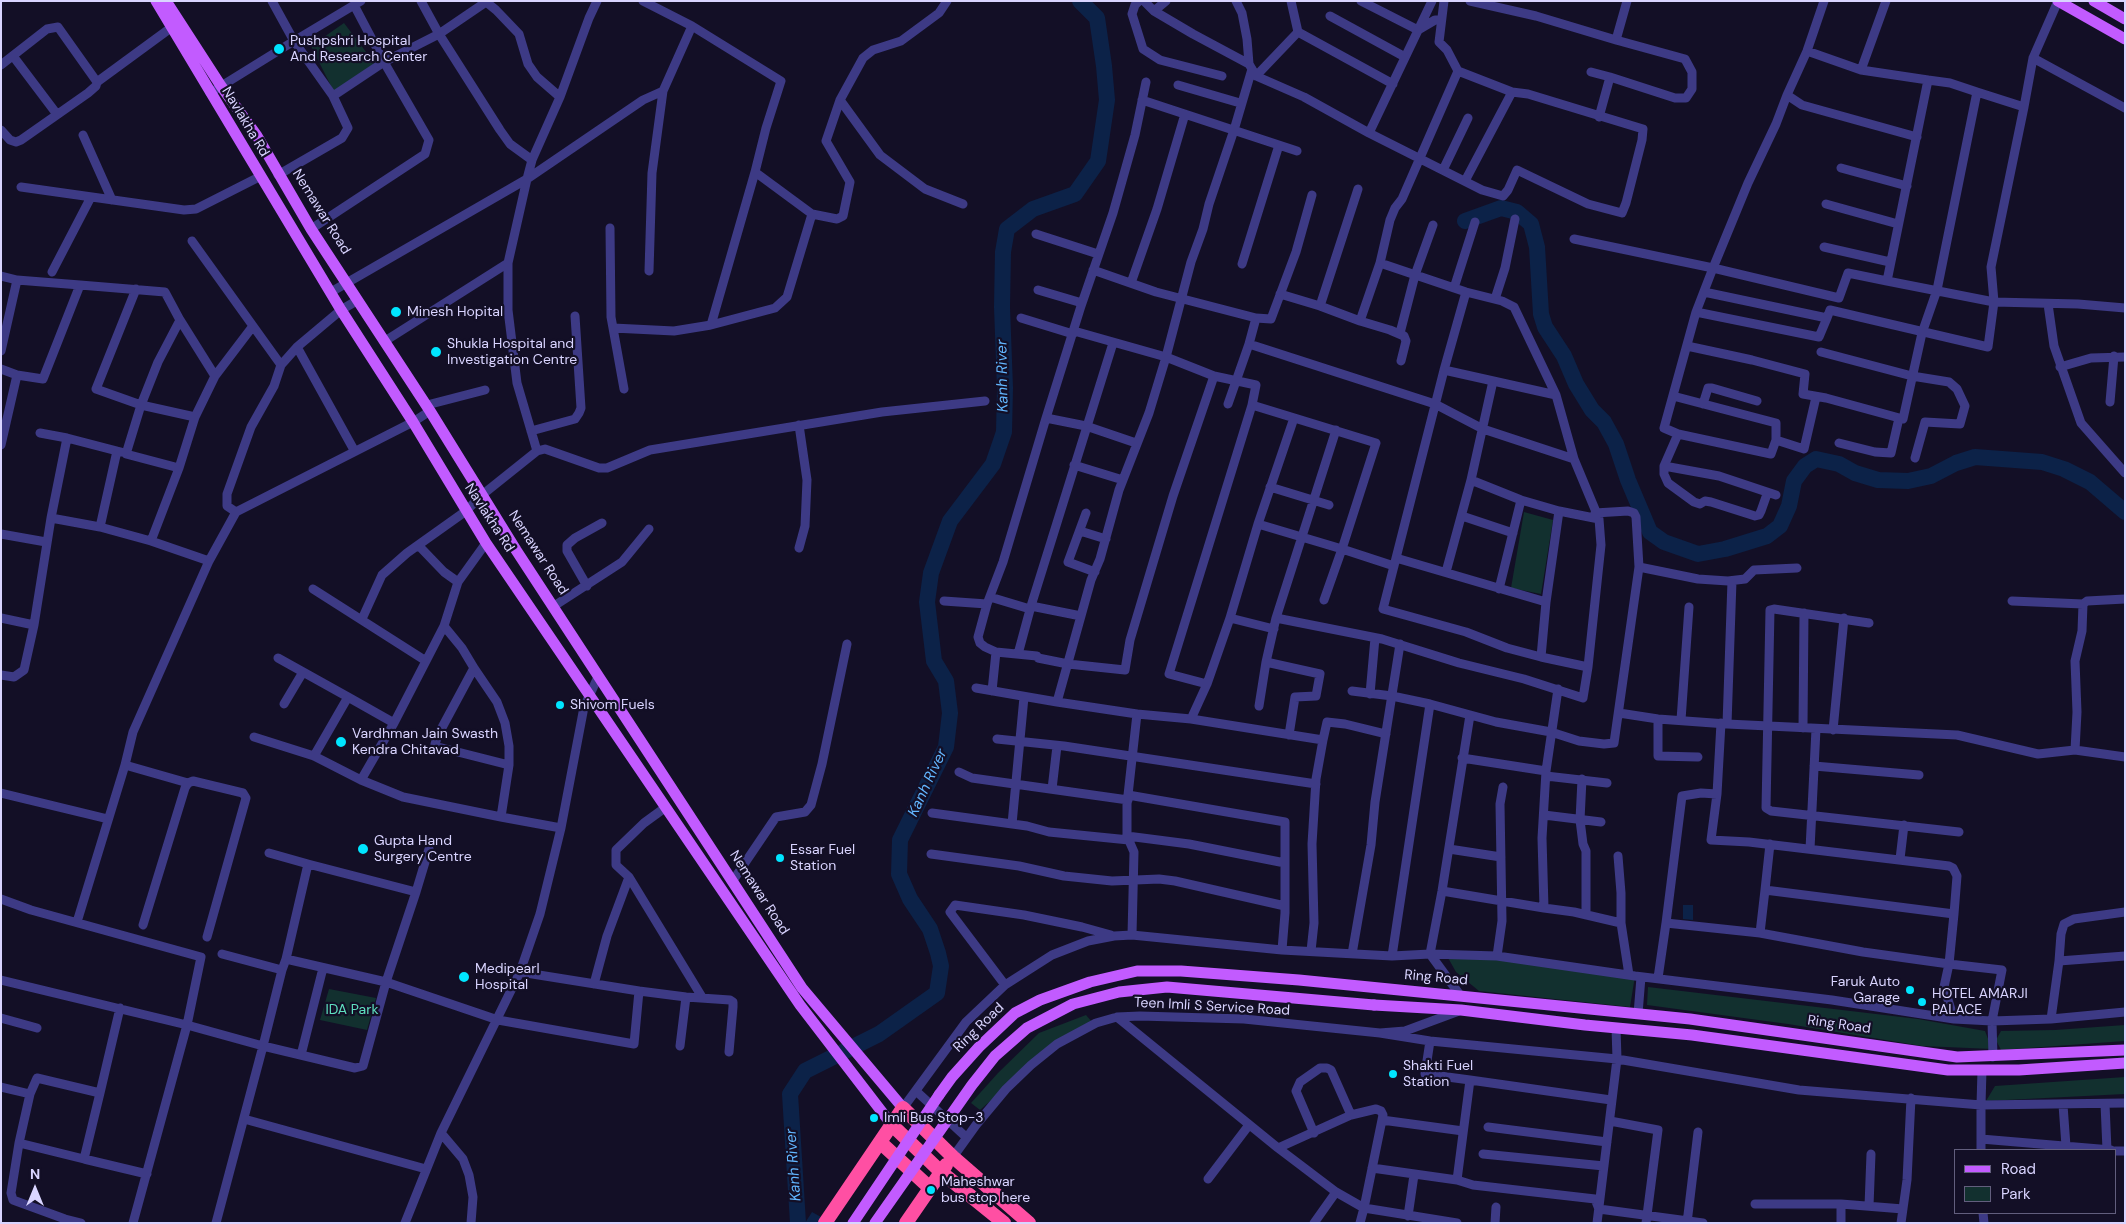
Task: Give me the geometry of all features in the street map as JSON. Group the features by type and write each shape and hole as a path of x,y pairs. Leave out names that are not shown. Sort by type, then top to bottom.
{"highway":[{"path":"826,1223 903,1108 952,1157 1029,1223"},
{"path":"892,1125 941,1172 1004,1223"},
{"path":"881,1143 930,1188"},
{"path":"906,1223 952,1157"}],"main road":[{"name":"Navlakha Rd","path":"156,1 332,292 341,310 486,543 800,1005 892,1125"},
{"name":"Nemawar Road","path":"166,1 221,86 257,136 311,229 428,408 598,678 802,988 836,1026 873,1074 903,1108"},
{"path":"2058,1 2125,39"},
{"path":"2094,1 2125,19"},
{"name":"Ring Road","path":"853,1223 952,1077 979,1046 1015,1013 1040,1000 1090,982 1137,971 1181,971 1460,995 1690,1019 1957,1057 2125,1050"},
{"path":"875,1223 995,1056 1027,1028 1073,1004 1119,992 1168,987 1461,1010 1692,1035 1948,1070 2018,1070 2125,1063"}],"street":[{"path":"272,1 294,42 333,96 348,128 342,138 278,175"},
{"path":"421,1 438,34 500,130 510,144 532,160"},
{"path":"537,451 517,383 508,310 508,263 532,160 560,97 597,1"},
{"path":"643,1 692,26 781,81 711,325"},
{"path":"755,172 812,214 837,219 843,216 850,182 826,141 840,100 863,58 873,50 901,41 939,13 947,1"},
{"path":"1139,1 1135,5 1132,14 1144,49 1160,60 1222,76"},
{"path":"1144,1 1154,11 1252,70 1369,133 1489,193 1502,196 1508,190 1517,170 1588,204 1622,213 1644,131 1640,127 1599,117 1528,94 1512,92 1458,70 1447,50 1439,42 1444,1"},
{"path":"1154,11 1166,1"},
{"path":"1057,702 1081,616 1123,480 1166,357 1191,262 1204,229 1209,204 1252,70 1242,13 1236,1"},
{"path":"1291,1 1298,32 1393,84"},
{"path":"1361,1 1418,30"},
{"path":"1369,133 1432,1"},
{"path":"1470,1 1496,4 1685,59 1692,72 1692,89 1686,98 1675,98 1590,72"},
{"path":"1616,40 1627,1"},
{"path":"1673,396 1776,423 1776,440 1771,454 1678,434 1664,428 1696,312 1748,183 1807,51 1824,1"},
{"path":"1861,70 1886,1"},
{"path":"1696,312 1819,337 1830,310 1988,347 1994,302 1991,267 2033,58 2058,1"},
{"path":"333,96 384,62 438,34 485,2 519,34 528,64 537,77 560,97"},
{"path":"210,93 294,42 351,4 429,140 425,154 311,229"},
{"path":"1330,16 1405,57"},
{"path":"1418,30 1435,20 1441,20"},
{"path":"649,271 652,173 663,91 692,26"},
{"path":"1,64 47,28 58,27 98,82"},
{"path":"1,130 10,140 16,142 21,140 88,93 98,82 172,28"},
{"path":"1252,70 1298,32"},
{"path":"1807,51 1861,70 1950,83 2024,107"},
{"path":"13,56 56,114"},
{"path":"2033,58 2125,108"},
{"path":"1360,321 1380,263 1395,208 1402,199 1421,158 1458,70"},
{"path":"1599,117 1610,77"},
{"path":"1887,281 1928,80"},
{"path":"1146,82 1125,170 1046,418 1003,562 989,600 979,640 982,645 996,652 1036,656 1068,664 1124,670 1130,640 1163,531 1214,376"},
{"path":"1178,85 1240,103"},
{"path":"332,292 527,179 643,100 663,91"},
{"path":"1465,181 1512,92"},
{"path":"1687,346 1805,374 1803,394 1904,419 1922,333 1937,290 1978,92"},
{"path":"1787,95 1802,105 1917,137"},
{"path":"840,100 880,155 925,189 963,204"},
{"path":"1142,100 1297,151"},
{"path":"1131,283 1157,209 1185,114"},
{"path":"1442,170 1468,118"},
{"path":"83,135 112,200"},
{"path":"1242,264 1279,145"},
{"path":"1842,168 1906,186"},
{"path":"21,187 184,210 196,209 261,176"},
{"path":"1320,306 1358,189"},
{"path":"1093,270 1182,298 1256,318 1271,319 1296,252 1312,195"},
{"path":"52,272 91,197"},
{"path":"1826,204 1898,224"},
{"path":"613,328 674,331 711,325 775,308 787,298 812,214"},
{"path":"1495,300 1515,219"},
{"path":"1454,288 1475,222"},
{"path":"1400,333 1415,275 1433,225"},
{"path":"610,228 611,317 624,389"},
{"path":"1036,234 1098,254"},
{"path":"1574,239 1713,268 1839,298 1848,272 1994,302 2078,304 2125,308"},
{"path":"192,240 282,365"},
{"path":"1824,247 1890,262"},
{"path":"385,341 508,263"},
{"path":"1276,618 1400,644 1459,664 1558,689 1584,698 1601,545 1597,516 1574,459 1556,395 1514,307 1380,263"},
{"path":"1,276 17,280 165,292 215,376"},
{"path":"1,351 17,280"},
{"path":"1,369 17,375 43,379 80,286"},
{"path":"136,289 96,389 141,405 196,417"},
{"path":"1038,290 1082,303"},
{"path":"1466,292 1382,608 1466,632 1507,648 1588,667"},
{"path":"1704,292 1827,318"},
{"path":"1280,294 1400,333 1406,341 1401,361"},
{"path":"236,512 227,506 227,494 251,427 274,386 282,365 297,347 341,310 358,300"},
{"path":"2048,304 2054,346 2081,423 2125,473"},
{"path":"531,431 575,419 581,408 574,316"},
{"path":"1021,318 1166,357 1214,376 1256,385 1252,405 1169,674 1207,684"},
{"path":"1228,404 1256,318"},
{"path":"126,454 141,405 158,362 180,320"},
{"path":"151,540 179,468 196,417 215,376 253,326"},
{"path":"1018,654 1030,608 1113,343"},
{"path":"1248,344 1435,404 1483,428 1574,459"},
{"path":"297,347 354,450"},
{"path":"1821,352 1912,376 1949,382 1956,389 1966,406 1960,424 1925,422 1915,458"},
{"path":"2110,402 2114,356"},
{"path":"2060,367 2090,358 2125,357"},
{"path":"1444,370 1556,395"},
{"path":"1,445 17,375"},
{"path":"1446,572 1471,480 1493,382"},
{"path":"1703,404 1708,388 1757,401"},
{"path":"77,922 126,765 133,732 210,561 236,512 412,422 428,408 485,390"},
{"path":"1776,440 1804,449 1816,397"},
{"path":"362,619 382,575 407,553 466,511 482,495 537,451 545,449 599,468 607,468 650,450 882,412 985,401"},
{"path":"1252,405 1376,443 1324,600"},
{"path":"1046,418 1086,426 1136,443"},
{"path":"1191,719 1207,684 1230,618 1258,524 1294,418"},
{"path":"1839,442 1875,452 1891,453 1899,418"},
{"path":"799,548 805,526 807,480 800,426"},
{"path":"1259,706 1276,618 1336,430"},
{"path":"40,433 67,438 179,468"},
{"path":"1664,466 1719,476 1772,494 1759,515 1756,516 1711,502 1705,501 1700,504 1694,502 1668,483 1664,474 1664,466 1678,434"},
{"path":"1,675 14,677 24,670 34,624 46,542 67,438"},
{"path":"100,526 117,451"},
{"path":"1074,465 1123,480"},
{"path":"1352,692 1392,696 1551,732 1579,741 1612,744 1619,713 1639,567 1634,513 1628,511 1597,516 1559,512 1521,500 1471,480"},
{"path":"1270,487 1314,502 1329,505"},
{"path":"1499,589 1521,500"},
{"path":"1541,657 1546,602 1559,512"},
{"path":"1086,513 1068,562 1095,572"},
{"path":"1462,516 1513,533"},
{"path":"51,518 100,526 151,540 210,561"},
{"path":"588,586 567,551 567,545 575,538 602,524"},
{"path":"1258,524 1342,549 1446,572 1546,602"},
{"path":"554,606 588,586 622,562 649,529"},
{"path":"1080,531 1106,539"},
{"path":"1,534 46,542"},
{"path":"361,780 394,723 444,626 458,582 486,543"},
{"path":"419,546 444,572 458,582"},
{"path":"1639,567 1698,579 1732,581 1745,580 1754,570 1797,568"},
{"path":"1732,581 1724,723 1711,840 1770,844 1953,868 1958,882 1949,964 1944,987 1954,1019"},
{"path":"313,589 426,661"},
{"path":"2012,601 2083,604 2087,601 2125,599"},
{"path":"944,601 989,600 1081,616"},
{"path":"2075,750 2077,712 2075,661 2082,631 2083,604"},
{"path":"1681,720 1689,606"},
{"path":"1869,622 1774,609 1769,612 1769,726 1766,808 1771,811 1812,814 1959,832"},
{"path":"1803,728 1804,613"},
{"path":"1,618 34,624"},
{"path":"1230,618 1274,629"},
{"path":"1833,730 1844,618"},
{"path":"444,626 462,648 497,702 506,724 509,765 500,818"},
{"path":"1370,694 1376,638"},
{"path":"732,882 776,818 805,812 811,805 822,764 847,644"},
{"path":"1352,954 1371,845 1375,802 1400,644"},
{"path":"992,691 996,652"},
{"path":"278,658 394,723"},
{"path":"1266,662 1320,674 1316,696 1295,696 1289,735"},
{"path":"474,668 435,744 438,747 509,765"},
{"path":"284,704 302,672"},
{"path":"404,1223 442,1133 520,972 540,914 561,828 584,706 598,678"},
{"path":"976,688 1136,714 1191,719 1323,740"},
{"path":"1544,908 1542,838 1546,773 1558,689"},
{"path":"1012,824 1014,784 1024,696"},
{"path":"314,756 348,697"},
{"path":"1392,956 1430,704"},
{"path":"1619,713 1658,719 1833,730 1957,735 2038,754 2075,750 2125,757"},
{"path":"1132,935 1134,852 1128,838 1128,797 1136,714"},
{"path":"1460,995 1430,954 1470,715"},
{"path":"1658,719 1658,756 1698,757"},
{"path":"1311,951 1314,923 1312,844 1316,784 1327,722 1345,724 1386,734"},
{"path":"1810,849 1816,729"},
{"path":"254,737 314,756 361,780 403,797 500,818 561,828"},
{"path":"997,739 1131,756 1316,784"},
{"path":"1052,789 1057,746"},
{"path":"1462,758 1608,783"},
{"path":"126,765 188,783 193,781 243,792 246,798 207,937"},
{"path":"1814,766 1919,775"},
{"path":"959,772 972,778 1128,797 1284,822 1285,906 1282,950"},
{"path":"1582,779 1580,820 1583,844 1586,851 1586,915"},
{"path":"143,925 188,783"},
{"path":"1498,956 1502,921 1500,804 1503,787"},
{"path":"1,792 108,819"},
{"path":"1658,978 1682,796 1700,793 1717,794"},
{"path":"666,807 644,823 616,850 616,865 629,877 702,997"},
{"path":"932,813 1012,824 1049,832 1190,844 1284,863"},
{"path":"1544,815 1600,822"},
{"path":"1900,860 1904,825"},
{"path":"1760,933 1770,844"},
{"path":"1,980 120,1008 355,1068 363,1066 386,982 430,849"},
{"path":"1449,849 1501,857"},
{"path":"269,853 416,892"},
{"path":"931,854 1019,866 1064,876 1112,881 1175,881 1285,906"},
{"path":"1618,856 1622,893 1621,923 1629,975"},
{"path":"216,1223 286,960 308,864"},
{"path":"594,984 607,936 629,877"},
{"path":"1765,890 1954,914"},
{"path":"1442,891 1586,915 1621,923"},
{"path":"1,899 31,910 201,957 187,1025 133,1223"},
{"path":"1005,985 950,912 955,905 1024,915 1114,936"},
{"path":"2051,1020 2061,934 2064,924 2074,919 2125,912"},
{"path":"1666,922 1760,933 1863,952 2002,970 1992,1021 1992,1057"},
{"path":"903,1108 966,1022 1005,985 1052,955 1088,941 1114,936 1132,935 1282,950 1352,954 1498,956 1640,977 1832,1000 1954,1019 1992,1021 2051,1020 2125,1012"},
{"path":"222,954 282,970"},
{"path":"2059,961 2125,956"},
{"path":"286,960 386,982 498,1020 634,1044 639,990"},
{"path":"301,1055 323,968"},
{"path":"520,972 686,997 730,1000 733,1002 729,1052"},
{"path":"1638,1014 1640,977"},
{"path":"680,1046 686,997"},
{"path":"84,1159 120,1008"},
{"name":"Teen Imli S Service Road","path":"952,1157 1006,1089 1031,1065 1057,1044 1096,1023 1117,1017 1140,1016 1244,1019 1380,1033 1404,1032 1461,1010"},
{"path":"1117,1017 1249,1125 1336,1192 1364,1208 1458,1223"},
{"path":"1,1018 37,1028"},
{"path":"1597,1223 1617,1059 1616,1028"},
{"path":"1380,1033 1430,1041 1617,1059 1799,1090 1981,1105 2125,1103"},
{"path":"1430,1041 1425,1074 1611,1100"},
{"path":"1314,1133 1296,1091 1300,1082 1320,1068 1331,1070 1351,1115"},
{"path":"1981,1149 1982,1070"},
{"path":"81,1223 64,1221 14,1200 11,1193 19,1143 35,1080 40,1077 100,1093"},
{"path":"1457,1180 1470,1080"},
{"path":"1,1086 30,1094"},
{"path":"916,1091 966,1137"},
{"path":"1901,1223 1907,1180 1911,1098"},
{"path":"2105,1104 2106,1149"},
{"path":"2063,1105 2066,1146"},
{"path":"1278,1148 1351,1115 1376,1109 1381,1111 1382,1120 1360,1223"},
{"path":"244,1118 426,1169"},
{"path":"1382,1120 1463,1131"},
{"path":"1610,1121 1658,1130 1646,1219"},
{"path":"1208,1179 1249,1125"},
{"path":"1488,1127 1607,1142"},
{"path":"1688,1222 1698,1132"},
{"path":"442,1133 463,1159 469,1175 473,1197 471,1223"},
{"path":"1981,1139 2096,1149"},
{"path":"19,1143 147,1174"},
{"path":"1483,1154 1604,1166"},
{"path":"1869,1206 1871,1154"},
{"path":"1372,1168 1457,1180 1473,1185 1595,1199 1599,1209"},
{"path":"1408,1216 1414,1175"},
{"path":"1314,1223 1336,1192"},
{"path":"1755,1204 1842,1204 1903,1209"},
{"path":"1841,1223 1842,1204"},
{"path":"1495,1223 1496,1207"},
{"path":"1599,1209 1646,1219 1703,1223"}],"green space":[{"path":"344,23 376,65 334,92 311,46"},
{"path":"1524,512 1553,520 1541,594 1511,588"},
{"path":"1447,956 1497,956 1635,976 1630,1007 1479,991 1456,972"},
{"path":"1648,987 1918,1019 1985,1031 1992,1049 1922,1046 1788,1024 1647,1005"},
{"name":"IDA Park","path":"329,989 376,998 367,1030 320,1020"},
{"path":"1086,1015 1092,1022 1035,1062 980,1110 971,1103 998,1073 1039,1033"},
{"path":"2125,1025 2125,1041 2001,1050 1996,1040 2001,1031 2055,1030"},
{"path":"2125,1077 2125,1094 1986,1101 1995,1086"}],"water":[{"path":"1683,905 1693,905 1693,920 1683,919"},
{"path":"812,1212 821,1217 817,1223 805,1223"}],"waterway":[{"name":"Kanh River","path":"798,1223 790,1094 805,1071 879,1034 937,993 941,966 938,953 930,929 910,899 899,874 900,840 946,747 950,713 946,681 934,661 927,602 931,573 950,521 993,464 1004,432 1005,388 1002,307 1003,252 1007,229 1033,209 1075,194 1098,161 1107,100 1104,66 1097,18 1080,1"},
{"path":"1465,221 1501,208 1517,212 1531,224 1537,247 1541,314 1545,327 1564,356 1576,384 1592,410 1604,422 1616,444 1628,480 1650,532 1664,542 1698,554 1725,549 1767,536 1780,526 1789,506 1794,481 1805,466 1816,459 1839,464 1855,473 1878,480 1908,481 1931,476 1956,463 1975,457 2042,462 2064,469 2090,482 2125,512"}],"place":[{"name":"Pushpshri Hospital And Research Center","path":"279,49"},
{"name":"Minesh Hopital","path":"396,312"},
{"name":"Shukla Hospital and Investigation Centre","path":"436,352"},
{"name":"Shivom Fuels","path":"560,705"},
{"name":"Vardhman Jain Swasth Kendra Chitavad","path":"341,742"},
{"name":"Gupta Hand Surgery Centre","path":"363,849"},
{"name":"Essar Fuel Station","path":"780,858"},
{"name":"Medipearl Hospital","path":"464,977"},
{"name":"Faruk Auto Garage","path":"1910,990"},
{"name":"HOTEL AMARJI PALACE","path":"1922,1002"},
{"name":"Shakti Fuel Station","path":"1393,1074"},
{"name":"Imli Bus Stop-3","path":"874,1118"},
{"name":"Maheshwar bus stop here","path":"931,1190"}]}
